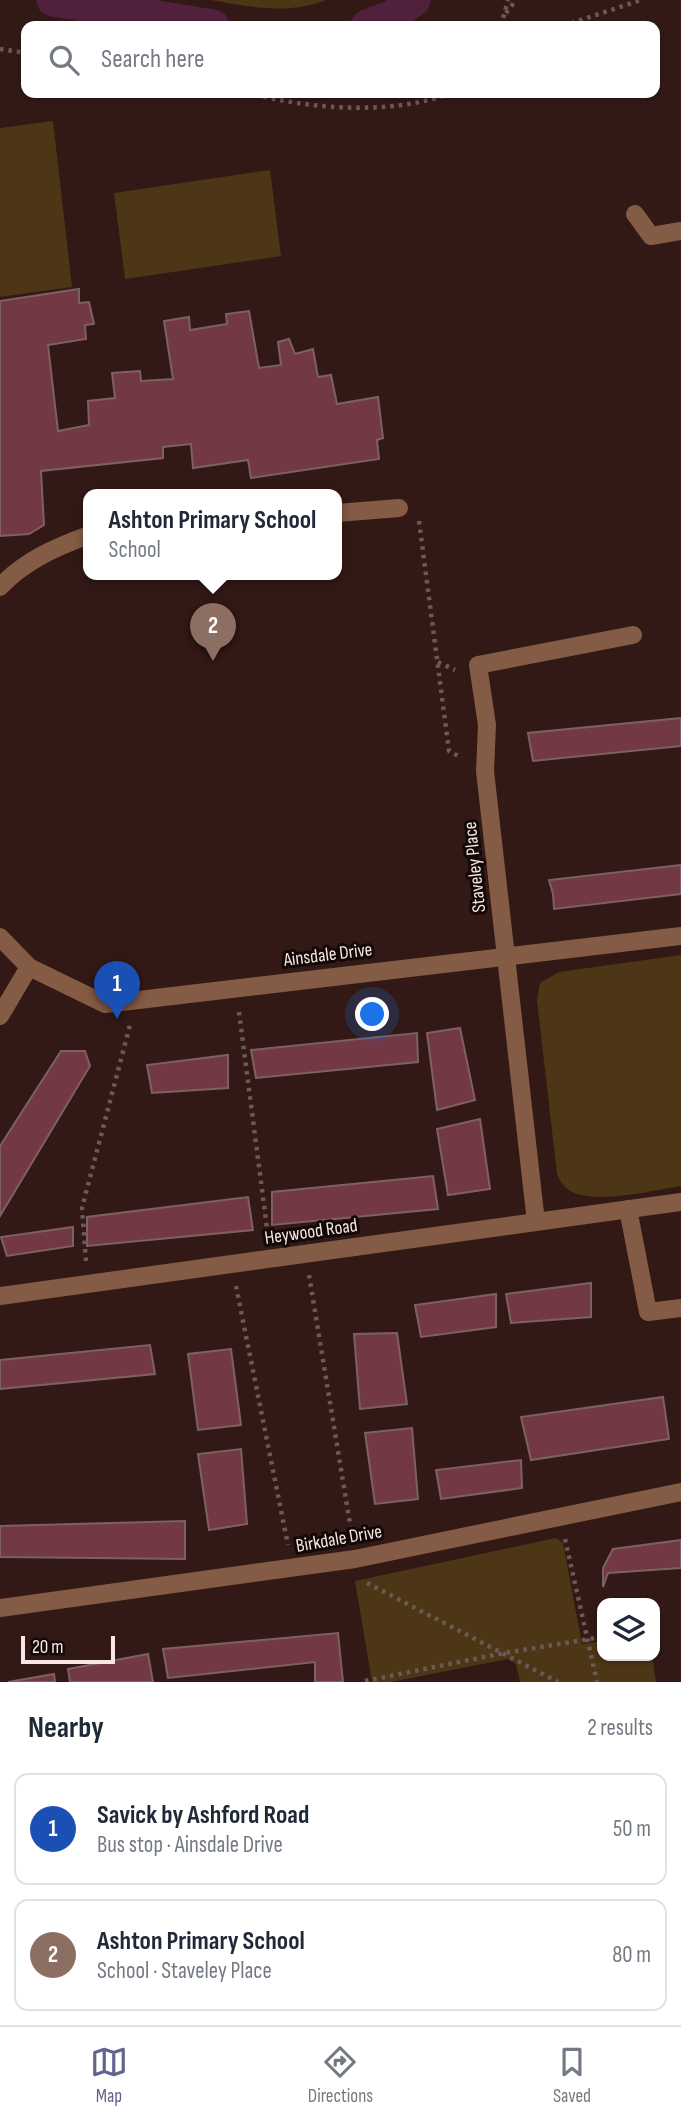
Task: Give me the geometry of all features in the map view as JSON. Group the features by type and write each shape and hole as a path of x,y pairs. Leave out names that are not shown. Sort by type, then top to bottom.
{"street":[{"path":"635,214 651,236 681,231"},
{"path":"342,513 399,508"},
{"path":"3,577 51,549 83,538"},
{"name":"Staveley Place","path":"536,1222 485,771 487,725 478,665 633,635"},
{"name":"Ainsdale Drive","path":"0,937 29,967 105,1004 681,936"},
{"path":"0,1016 29,967"},
{"name":"Heywood Road","path":"0,1296 681,1202"},
{"path":"628,1209 648,1312 681,1308"},
{"name":"Birkdale Drive","path":"0,1608 355,1559 681,1492"}],"path":[{"path":"502,21 508,0"},
{"path":"504,16 516,0"},
{"path":"577,21 641,0"},
{"path":"0,49 21,52"},
{"path":"268,98 289,103 353,107 390,106 429,98"},
{"path":"399,508 418,505 449,751 485,771"},
{"path":"236,987 271,1259"},
{"path":"88,1284 82,1208 136,1000"},
{"path":"305,1254 358,1573 365,1582 558,1682"},
{"path":"231,1264 293,1569"},
{"path":"561,1517 597,1682"},
{"path":"365,1681 504,1653 597,1638"}],"shaded area":[{"path":"211,0 326,0 312,5 283,8"},
{"path":"53,121 72,287 0,297 0,128"},
{"path":"270,170 281,256 125,279 114,193"},
{"path":"681,955 681,1186 621,1196 576,1194 565,1187 557,1174 537,1000 540,983 559,972"},
{"path":"556,1538 563,1543 582,1644 597,1642 597,1661 653,1661 656,1682 520,1682 516,1664 508,1659 391,1682 372,1682 355,1581"}],"building":[{"path":"79,289 79,303 89,302 94,324 85,325 86,339 48,345 58,431 89,425 88,401 115,398 112,373 140,371 141,381 173,379 164,321 189,317 190,330 227,324 226,314 249,311 259,368 281,365 278,342 289,339 295,354 313,349 318,377 331,375 337,404 378,397 383,438 377,440 379,459 251,478 248,460 193,468 191,444 163,447 163,458 41,471 44,525 29,534 0,536 0,301"},
{"path":"681,718 681,746 533,761 528,733"},
{"path":"681,865 681,894 554,909 549,880"},
{"path":"460,1028 475,1100 437,1110 427,1033"},
{"path":"417,1033 418,1062 256,1078 251,1050"},
{"path":"61,1051 85,1051 90,1066 0,1216 0,1146"},
{"path":"228,1055 228,1088 152,1093 147,1065"},
{"path":"480,1119 490,1189 448,1195 437,1129"},
{"path":"433,1176 438,1209 272,1225 272,1192"},
{"path":"248,1197 253,1230 87,1246 87,1217"},
{"path":"73,1227 73,1246 7,1256 1,1237"},
{"path":"591,1283 591,1317 511,1323 506,1294"},
{"path":"496,1294 496,1327 421,1337 415,1305"},
{"path":"397,1333 407,1404 360,1409 354,1334"},
{"path":"150,1345 155,1374 0,1389 0,1360"},
{"path":"231,1349 241,1425 198,1430 188,1354"},
{"path":"663,1397 669,1439 531,1460 521,1417"},
{"path":"412,1428 418,1499 375,1504 365,1433"},
{"path":"241,1449 247,1524 209,1530 198,1454"},
{"path":"521,1460 522,1488 441,1499 436,1470"},
{"path":"185,1521 185,1559 0,1557 0,1526"},
{"path":"681,1540 681,1568 608,1573 603,1587 603,1568 613,1549"},
{"path":"338,1633 343,1682 315,1682 315,1662 168,1678 163,1649"},
{"path":"148,1654 153,1682 70,1682 68,1669"},
{"path":"54,1674 55,1682 8,1682"}],"waterway":[{"path":"53,0 182,21"},
{"path":"380,21 393,16 414,0"}],"place":[{"name":"Ashton Primary School","path":"213,661"},
{"name":"Savick by Ashford Road","path":"117,1019"}]}
